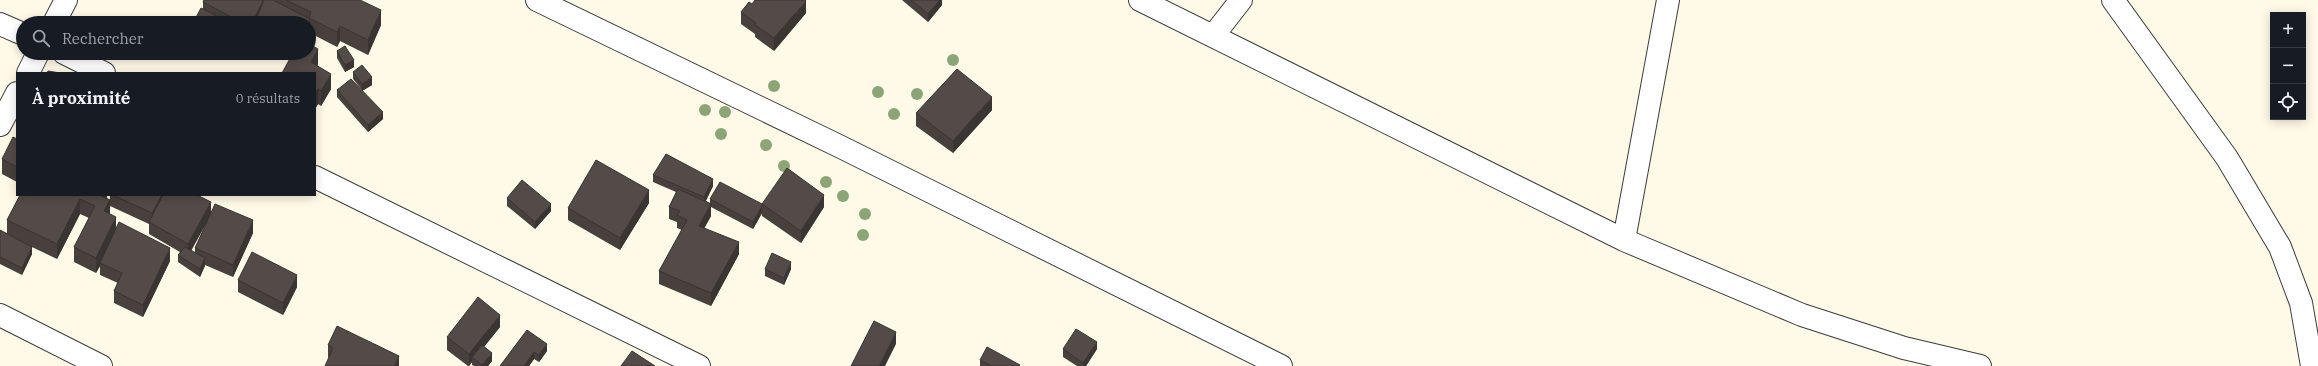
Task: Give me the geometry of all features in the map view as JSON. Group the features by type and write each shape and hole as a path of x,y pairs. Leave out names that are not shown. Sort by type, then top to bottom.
{"street":[{"path":"58,16 66,0"},
{"path":"537,0 841,146 1281,366"},
{"path":"1140,0 1624,240 1802,316 1904,348 1980,366"},
{"path":"1213,36 1240,0"},
{"path":"1624,240 1668,0"},
{"path":"2113,0 2227,158 2280,247 2301,303 2312,366"},
{"path":"0,24 16,31"},
{"path":"28,72 34,60"},
{"path":"78,60 102,72"},
{"path":"0,125 16,95"},
{"path":"316,177 699,366"},
{"path":"0,315 102,366"}],"building":[{"path":"204,0 263,1 256,16 230,16 203,2"},
{"path":"264,0 273,0 304,16 258,16"},
{"path":"286,0 360,0 381,10 368,40 340,26 337,32 316,22 316,16 310,16 311,12"},
{"path":"755,0 806,1 774,38 755,25 756,23 741,12 749,2 752,4"},
{"path":"911,0 940,0 928,14"},
{"path":"201,8 215,15 214,16 197,16"},
{"path":"345,46 354,60 345,65 337,51"},
{"path":"289,60 312,60 311,62 331,74 321,91 318,89 316,92 316,72 283,72"},
{"path":"362,65 372,77 362,84 353,72"},
{"path":"957,69 992,97 953,141 916,113"},
{"path":"351,79 383,112 368,125 337,90"},
{"path":"13,137 16,138 16,166 2,159"},
{"path":"666,154 713,179 704,197 653,175"},
{"path":"596,160 649,190 620,238 568,208"},
{"path":"787,168 824,195 801,231 762,204"},
{"path":"522,180 551,204 535,222 507,198"},
{"path":"720,182 762,204 753,222 710,199"},
{"path":"678,189 711,204 699,226 739,242 711,293 659,271 687,220 677,215 680,211 669,207"},
{"path":"19,196 101,196 110,200 104,211 116,217 96,258 74,247 95,206 80,199 57,244 7,220"},
{"path":"115,196 161,196 152,213"},
{"path":"162,196 199,196 211,202 188,244 149,222"},
{"path":"215,204 253,220 233,265 195,248"},
{"path":"119,222 170,248 143,305 114,291 122,273 100,263"},
{"path":"0,230 32,247 22,268 0,257"},
{"path":"185,247 205,258 200,269 178,255"},
{"path":"252,252 297,275 283,303 238,280"},
{"path":"772,253 791,262 784,278 765,269"},
{"path":"478,297 500,315 469,354 447,337"},
{"path":"874,321 896,332 879,366 851,366"},
{"path":"337,326 399,356 394,366 325,366 333,348 328,345"},
{"path":"1076,329 1097,342 1083,363 1063,349"},
{"path":"527,330 547,344 539,355 534,352 524,366 500,366"},
{"path":"482,345 492,353 482,365 472,357"},
{"path":"987,347 1020,365 992,366 980,360"},
{"path":"632,351 655,366 621,366"}]}
